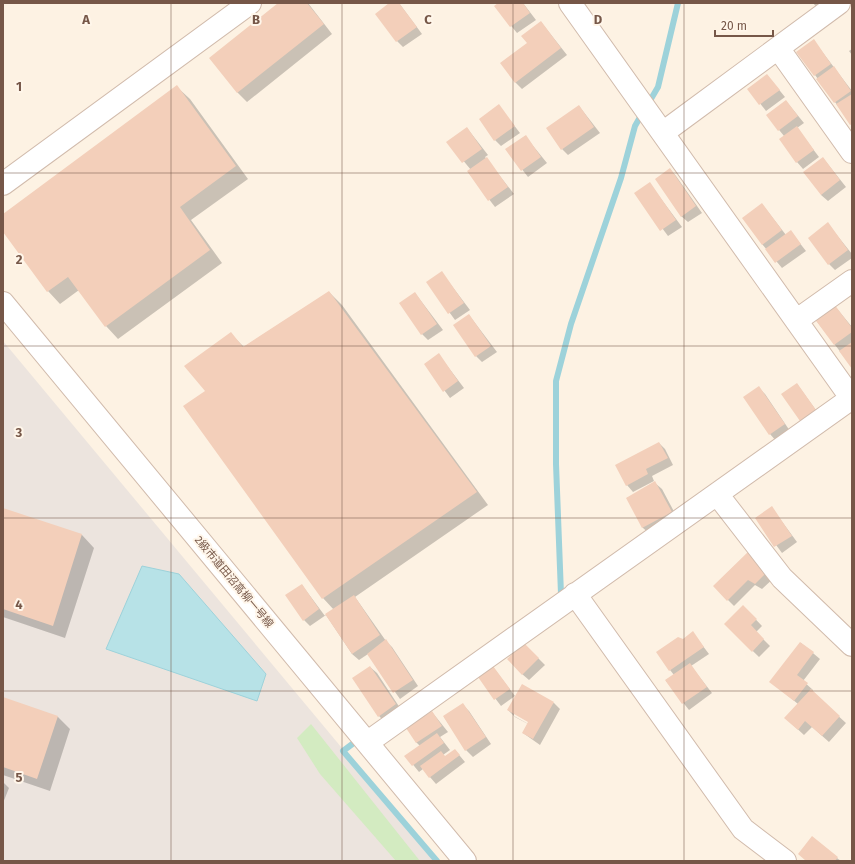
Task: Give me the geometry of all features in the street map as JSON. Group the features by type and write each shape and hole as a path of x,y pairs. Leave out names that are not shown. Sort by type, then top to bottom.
{"street":[{"path":"3,184 250,3"},
{"path":"368,742 852,398 664,132 570,3"},
{"path":"664,132 839,3"},
{"path":"778,48 852,152"},
{"path":"796,320 852,281"},
{"name":"2級市道田沼高柳一号線","path":"3,303 466,861"},
{"path":"717,494 782,578 852,645"},
{"path":"575,594 743,829 786,861"}],"shaded area":[{"path":"3,341 436,861 3,861"}],"green space":[{"path":"311,724 420,861 396,861 320,774 297,738"}],"water":[{"path":"142,566 179,574 266,674 257,701 106,649"}],"building":[{"path":"278,3 307,3 324,24 237,93 209,58"},
{"path":"389,3 399,3 417,27 396,42 375,14"},
{"path":"498,3 523,3 530,13 510,27 494,6"},
{"path":"541,21 561,48 515,83 500,63 527,43 521,36"},
{"path":"814,39 831,64 814,76 796,52"},
{"path":"834,66 851,91 834,103 816,79"},
{"path":"767,74 780,90 759,105 747,89"},
{"path":"177,85 236,166 180,207 210,250 105,327 68,277 47,292 3,232 3,214"},
{"path":"852,94 852,124 850,125 836,104"},
{"path":"786,100 798,116 778,131 766,115"},
{"path":"499,104 515,126 494,141 479,119"},
{"path":"579,105 594,127 561,150 546,128"},
{"path":"797,126 814,150 796,163 779,139"},
{"path":"467,127 482,149 462,163 446,142"},
{"path":"526,135 541,157 521,171 505,149"},
{"path":"487,157 508,187 488,201 467,171"},
{"path":"823,157 840,180 821,195 803,172"},
{"path":"670,168 696,206 681,217 655,179"},
{"path":"650,182 676,220 660,231 634,193"},
{"path":"762,203 782,230 762,245 742,218"},
{"path":"828,222 848,250 828,265 808,238"},
{"path":"791,230 801,244 775,263 765,249"},
{"path":"442,271 464,303 448,314 426,282"},
{"path":"329,291 477,492 322,599 183,406 205,391 184,366 231,332 243,347"},
{"path":"415,292 437,324 421,335 399,303"},
{"path":"834,304 852,328 852,332 834,345 814,318"},
{"path":"469,314 491,346 475,357 453,325"},
{"path":"852,342 852,369 839,351"},
{"path":"439,353 458,381 443,392 424,364"},
{"path":"797,383 816,410 800,421 781,394"},
{"path":"759,386 785,424 769,435 743,397"},
{"path":"659,442 668,458 646,469 648,474 626,486 615,465"},
{"path":"655,481 672,512 642,528 626,498"},
{"path":"772,506 792,536 774,547 755,518"},
{"path":"3,508 82,534 53,626 3,609"},
{"path":"750,550 769,570 755,584 748,580 727,601 713,586"},
{"path":"302,584 319,609 303,621 285,595"},
{"path":"354,595 380,635 352,654 325,614"},
{"path":"743,605 757,619 751,625 764,639 752,652 724,624"},
{"path":"693,631 704,647 669,671 656,652 678,637 683,639"},
{"path":"386,639 413,680 393,693 367,654"},
{"path":"800,642 814,652 797,675 808,683 794,701 769,682"},
{"path":"524,643 539,658 522,675 507,659"},
{"path":"690,663 707,687 682,704 665,680"},
{"path":"370,666 396,704 378,717 352,678"},
{"path":"493,666 510,689 494,700 478,677"},
{"path":"522,684 554,702 533,739 522,733 528,722 507,710"},
{"path":"811,689 840,716 822,736 805,721 798,730 784,718"},
{"path":"3,697 58,716 37,779 3,767"},
{"path":"463,703 486,737 465,751 443,716"},
{"path":"432,711 442,726 416,743 406,728"},
{"path":"437,733 444,743 412,766 404,756"},
{"path":"455,749 460,755 429,778 420,766 441,751 445,756"},
{"path":"812,836 838,857 835,861 806,861 798,854"}],"waterway":[{"path":"648,104 658,87 678,3"},
{"path":"564,598 561,594 556,464 556,381 571,324 621,178 635,126 643,112"},
{"path":"359,739 343,751 437,861"}]}
